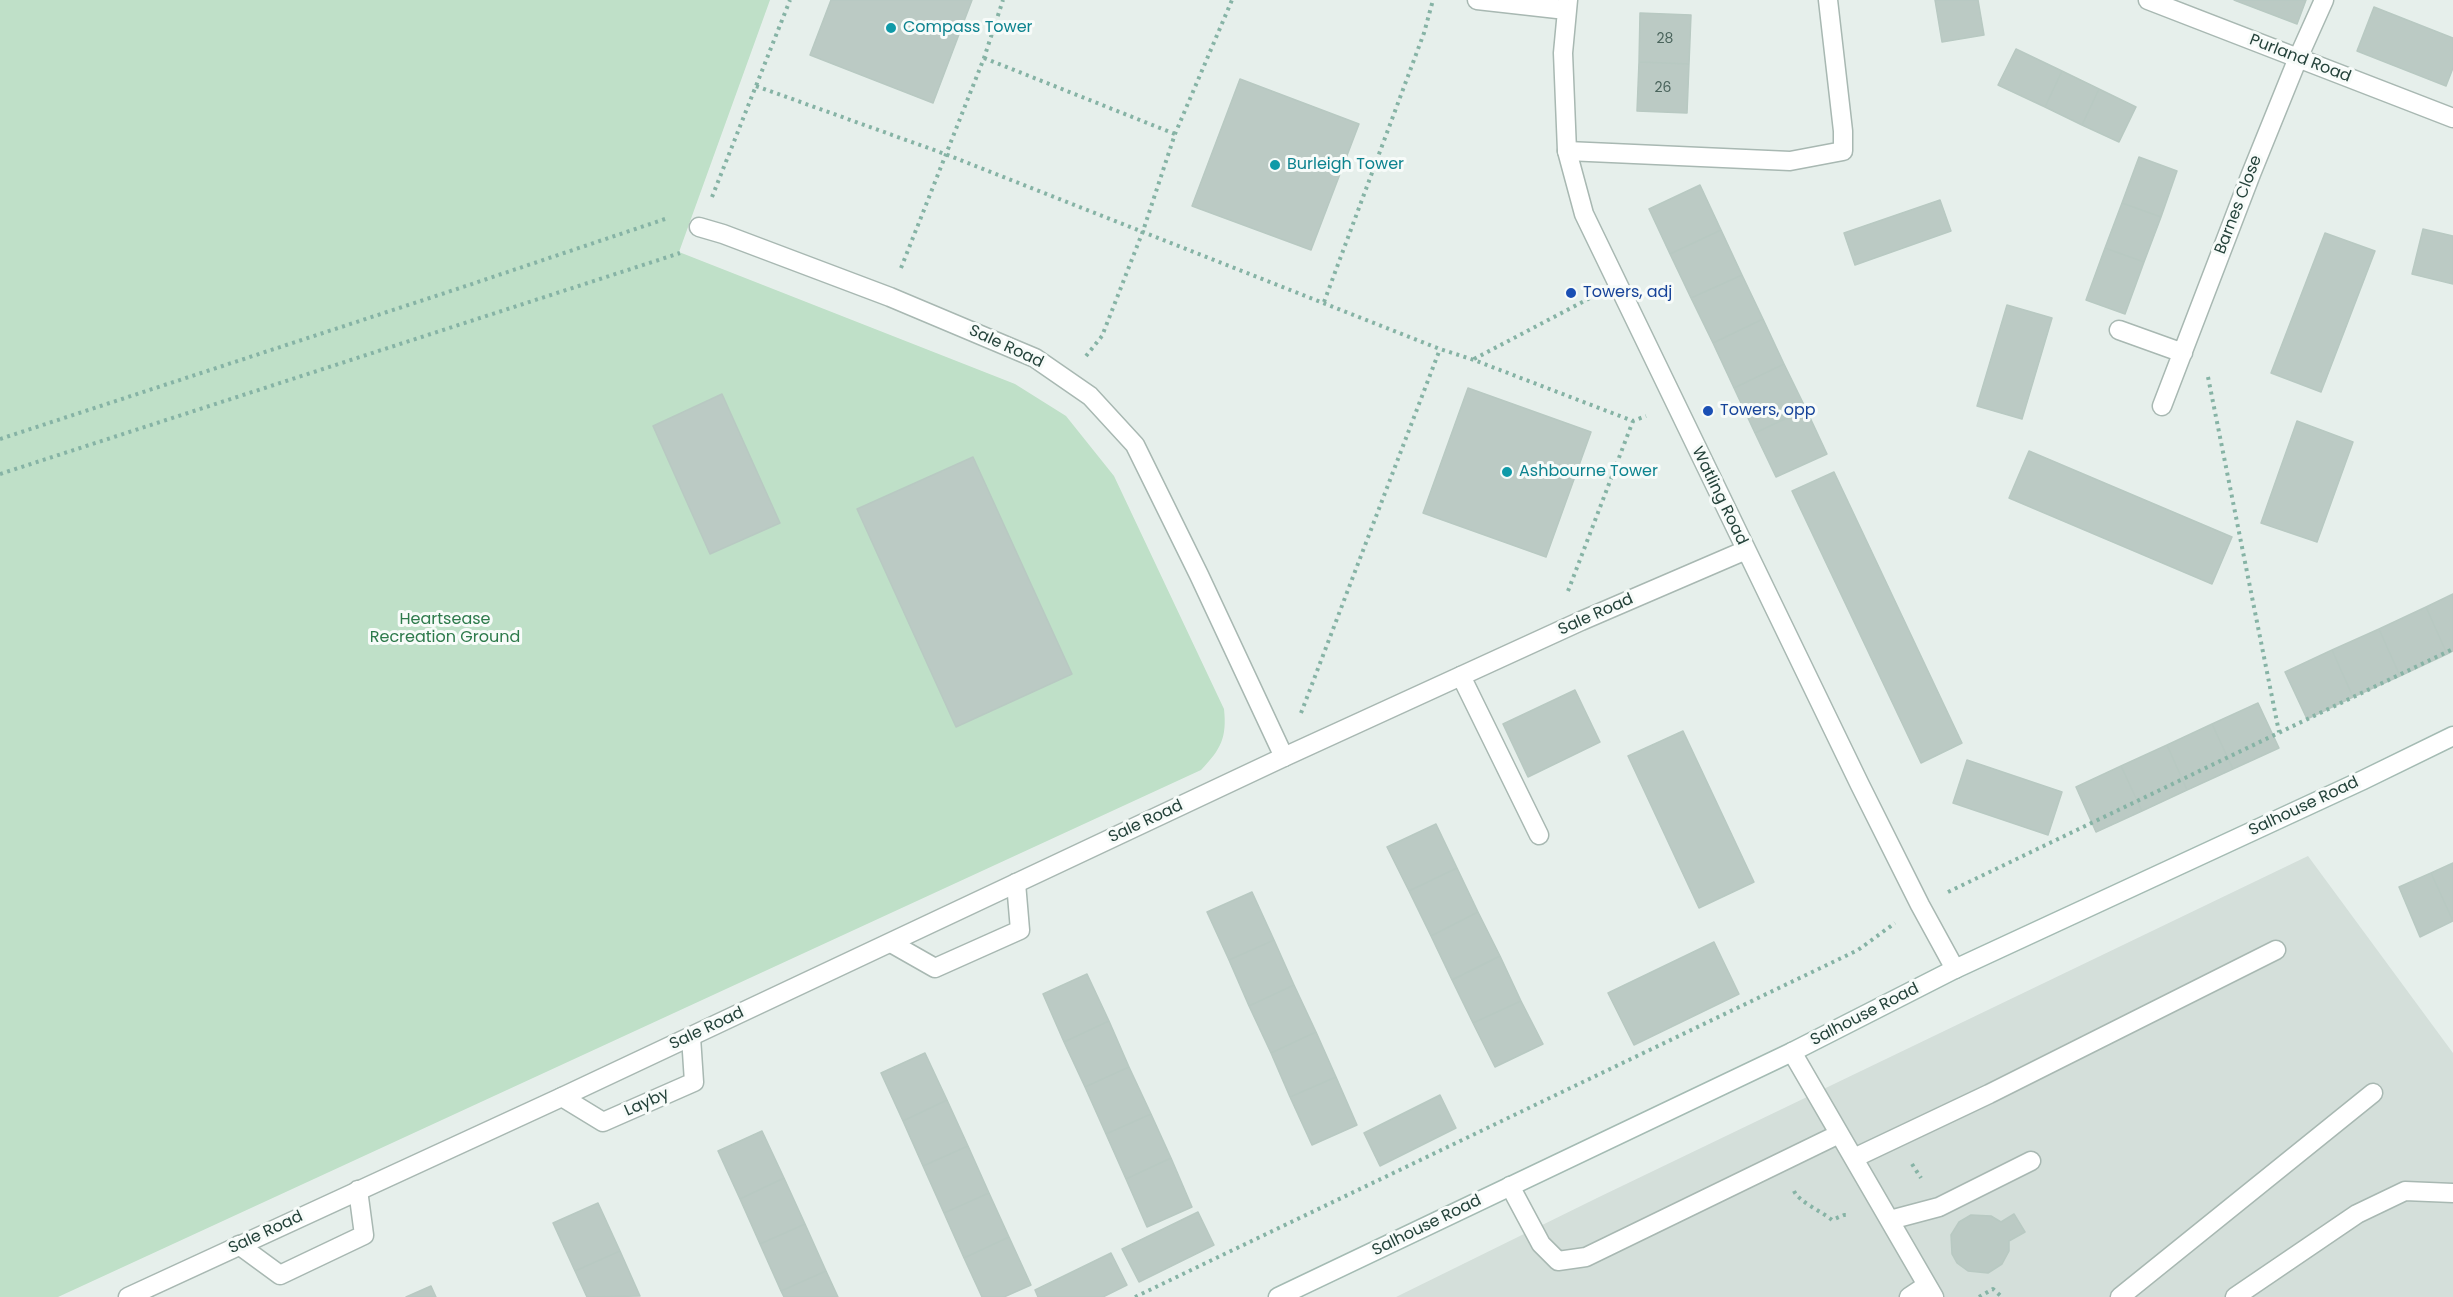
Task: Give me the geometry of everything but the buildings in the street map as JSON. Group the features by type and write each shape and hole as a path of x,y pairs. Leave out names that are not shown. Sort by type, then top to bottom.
{"street":[{"path":"1477,0 1567,5"},
{"path":"1567,151 1790,161 1844,151 1828,0"},
{"name":"Purland Road","path":"2148,0 2453,118"},
{"name":"Barnes Close","path":"2162,406 2298,58 2325,0"},
{"name":"Watling Road","path":"1567,5 1563,53 1567,151 1584,214 1676,402 1690,437 1920,905 1955,969"},
{"name":"Sale Road","path":"699,227 890,297 1035,358 1090,396 1135,444 1284,757"},
{"path":"2119,330 2183,353"},
{"name":"Sale Road","path":"128,1297 691,1037 1284,757 1581,621 1746,550"},
{"path":"1461,676 1539,835"},
{"name":"Salhouse Road","path":"1278,1297 1792,1052 1955,969 2453,736"},
{"path":"891,943 935,968 1020,930 1016,883"},
{"path":"1854,1158 1989,1094 2276,950"},
{"name":"Layby","path":"562,1097 603,1122 694,1082 691,1037"},
{"path":"1792,1052 1931,1291 1909,1297"},
{"path":"2120,1297 2373,1092"},
{"path":"1510,1186 1540,1244 1558,1261 1586,1257 1839,1134"},
{"path":"1890,1220 1938,1207 2031,1161"},
{"path":"239,1245 280,1275 364,1235 358,1190"},
{"path":"2235,1297 2356,1214 2405,1191 2453,1194"}],"path":[{"path":"705,204 711,199 790,0"},
{"path":"890,297 984,58 1003,0"},
{"path":"1067,380 1102,336 1143,231 1175,134 1232,0"},
{"path":"1324,302 1424,33 1433,0"},
{"path":"984,58 1175,134"},
{"path":"756,86 945,154 1440,349 1633,421 1676,402"},
{"path":"0,439 458,289 675,215"},
{"path":"0,474 698,247 723,234"},
{"path":"1473,360 1617,284"},
{"path":"1284,757 1440,349"},
{"path":"2183,353 2207,371 2279,732"},
{"path":"1581,621 1568,590 1633,421"},
{"path":"1135,1297 1858,950 1920,905 2453,649"},
{"path":"1979,1297 1992,1289 2002,1297"}],"shaded area":[{"path":"2308,856 2453,1053 2453,1297 1396,1297 1597,1198"}],"green space":[{"name":"Heartsease Recreation Ground","path":"0,0 770,0 679,252 1015,384 1066,416 1114,476 1224,709 1223,736 1218,749 1201,770 58,1297 0,1297"}],"place":[{"name":"Compass Tower","path":"891,28"},
{"name":"Burleigh Tower","path":"1275,165"},
{"name":"Towers, adj","path":"1571,293"},
{"name":"Towers, opp","path":"1708,411"},
{"name":"Ashbourne Tower","path":"1507,472"}]}
